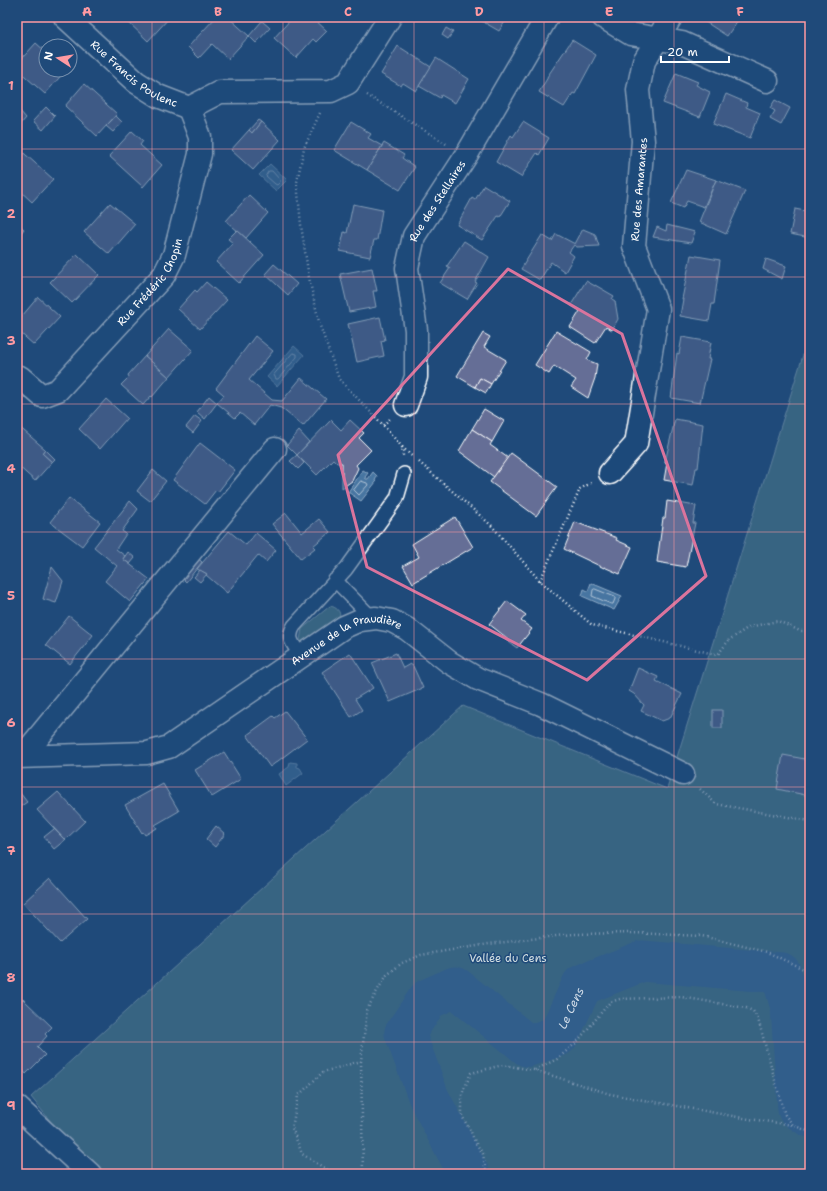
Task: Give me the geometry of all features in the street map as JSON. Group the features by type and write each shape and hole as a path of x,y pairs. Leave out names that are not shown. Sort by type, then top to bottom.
{"street":[{"path":"189,108 220,92 339,87 390,17"},
{"name":"Rue des Stellaires","path":"406,404 416,377 416,330 407,268 414,236 466,156 547,17"},
{"path":"603,17 631,34 682,43 767,81"},
{"name":"Rue des Amarantes","path":"610,472 636,444 658,309 634,246 643,141 638,90 644,61 671,17"},
{"name":"Rue Francis Poulenc","path":"76,21 136,82 158,96 189,108"},
{"name":"Rue Frédéric Chopin","path":"20,377 42,396 58,390 164,275 174,255 200,154 200,137 189,108"},
{"name":"Avenue de la Praudière","path":"20,757 274,449"},
{"name":"Avenue de la Praudière","path":"20,757 147,753 170,747 344,627 360,620 372,618 392,621 407,629 448,662 478,678 541,704 683,774"},
{"path":"17,1106 90,1174"}],"lane":[{"path":"300,656 291,641 290,632 334,580 346,569 398,498 404,474"},
{"path":"334,580 372,618"}],"path":[{"path":"466,156 339,87 320,111 304,148 297,182 301,225 309,278 320,326 339,380 383,425 402,447 492,526 540,582 592,625 714,654 719,653 729,640 748,627 778,621 800,631 810,631"},
{"path":"402,447 404,474"},
{"path":"540,582 580,489 610,472"},
{"path":"716,804 810,821"},
{"path":"363,1174 362,1061 367,1010 387,975 402,962 421,955 488,944 573,934 632,933 702,936 767,952 810,972"},
{"path":"534,1070 557,1059 571,1047 610,1002 620,998 681,997 746,1008 753,1011 758,1019 781,1102 785,1114 793,1125"},
{"path":"334,1174 302,1154 292,1128 298,1096 323,1072 362,1061"},
{"path":"486,1174 483,1154 462,1116 462,1094 471,1073 503,1065 534,1070 610,1094 749,1119 793,1125 810,1132"}],"highlighted area":[{"path":"508,269 622,334 706,576 587,680 367,567 338,455"}],"green space":[{"name":"Vallée du Cens","path":"810,333 810,1174 93,1174 31,1097 463,706 667,789"},
{"path":"330,606 338,610 340,619 304,648 300,640 302,629"}],"water":[{"path":"270,164 287,180 276,191 259,175"},
{"path":"294,346 304,355 277,386 267,377"},
{"path":"363,470 368,473 365,477 366,479 368,479 373,472 377,476 376,482 361,501 348,492"},
{"path":"591,583 622,596 614,610 582,596 584,589 588,591"},
{"path":"290,762 297,763 297,767 300,768 303,773 286,786 279,774 289,767"}],"building":[{"path":"127,17 170,17 148,41 125,19"},
{"path":"216,17 228,17 249,36 228,59 212,44 199,58 188,47"},
{"path":"293,17 312,17 327,31 316,42 313,39 296,58 274,38"},
{"path":"475,17 508,17 499,31"},
{"path":"706,17 740,17 727,36 704,21"},
{"path":"262,21 270,28 256,43 249,36"},
{"path":"446,28 453,32 448,39 442,35"},
{"path":"572,40 596,55 575,94 573,93 564,107 539,92 547,77"},
{"path":"36,43 38,45 38,78 59,78 45,94 17,69 17,64"},
{"path":"398,46 431,67 416,91 403,83 401,86 381,74"},
{"path":"436,58 469,79 455,103 441,95 440,98 419,86"},
{"path":"676,73 698,82 696,85 710,92 700,117 663,103"},
{"path":"84,84 117,114 97,136 65,106"},
{"path":"726,94 747,103 746,107 760,113 750,138 713,124"},
{"path":"775,100 790,108 781,125 770,119 775,111 770,108"},
{"path":"46,107 55,116 43,130 33,121"},
{"path":"20,111 26,118 20,125 17,122 17,114"},
{"path":"116,116 122,122 113,132 106,126"},
{"path":"258,120 261,122 252,133 249,130"},
{"path":"261,122 280,140 253,170 231,150 249,130 252,133"},
{"path":"351,122 371,134 368,138 382,146 367,170 334,150"},
{"path":"523,122 549,138 539,155 537,153 521,177 496,162 511,135 513,137"},
{"path":"132,131 143,141 140,145 162,165 143,187 109,156"},
{"path":"384,143 404,155 402,158 415,167 400,190 367,170"},
{"path":"17,147 53,179 32,202 17,188"},
{"path":"686,170 716,180 704,207 687,201 683,208 671,203"},
{"path":"716,180 745,191 726,234 699,222"},
{"path":"484,185 510,201 500,217 498,216 482,240 457,225 472,198 475,200"},
{"path":"249,195 268,213 246,238 226,221"},
{"path":"110,203 135,224 109,254 84,232"},
{"path":"353,204 382,210 377,240 374,240 370,257 340,251 344,232 347,233"},
{"path":"795,209 810,212 810,238 790,234"},
{"path":"17,223 24,229 18,237 17,237"},
{"path":"667,225 695,232 691,243 653,237 657,227 666,231"},
{"path":"583,229 595,234 599,246 577,247 574,245 569,252 574,256 565,272 551,262 540,280 521,269 542,235 552,241 556,234 575,244"},
{"path":"237,230 264,255 239,283 216,262 233,243 228,239"},
{"path":"464,241 489,257 475,282 477,283 467,299 440,283 450,268 447,266"},
{"path":"77,254 99,275 72,303 50,282"},
{"path":"691,255 720,260 714,304 712,304 709,321 680,316"},
{"path":"766,259 786,266 782,279 763,269"},
{"path":"274,264 297,284 288,295 265,274"},
{"path":"372,268 377,291 373,291 376,307 349,312 340,274"},
{"path":"586,281 614,296 612,299 615,301 618,319 612,330 606,326 595,343 570,327 580,311 571,305"},
{"path":"206,282 227,300 200,329 178,309 195,290 197,292"},
{"path":"38,297 60,317 34,345 17,330 17,322"},
{"path":"380,317 385,340 381,341 384,356 357,362 348,324"},
{"path":"169,329 193,350 169,377 145,356"},
{"path":"556,331 591,352 587,360 597,364 595,378 588,398 571,387 576,380 554,366 549,374 535,365"},
{"path":"483,333 490,337 484,347 506,360 491,384 480,378 475,387 457,376"},
{"path":"255,336 273,351 249,380 272,400 282,401 301,378 326,399 303,426 281,408 270,405 254,425 240,413 235,418 217,403 224,395 216,388"},
{"path":"682,337 711,342 708,359 710,359 700,403 671,398 677,353 679,354"},
{"path":"145,356 169,377 143,405 121,385"},
{"path":"480,378 491,384 486,393 475,387"},
{"path":"209,396 217,403 205,419 197,412"},
{"path":"106,399 127,418 100,449 79,429"},
{"path":"484,409 504,421 492,442 472,429"},
{"path":"195,416 202,421 193,433 186,427"},
{"path":"675,419 703,424 698,468 696,468 693,485 664,480 667,463 665,462"},
{"path":"331,420 341,430 350,420 364,433 359,438 371,450 356,465 358,468 352,481 342,488 342,463 337,463 333,459 317,475 297,455"},
{"path":"17,425 45,449 42,453 52,462 35,481 17,465"},
{"path":"472,429 492,442 490,445 508,458 494,477 459,451"},
{"path":"299,431 309,442 297,455 287,445"},
{"path":"200,443 235,470 218,492 216,490 205,504 173,480"},
{"path":"45,449 55,459 52,462 42,453"},
{"path":"511,453 557,487 536,516 490,482"},
{"path":"297,455 304,463 298,469 290,461"},
{"path":"153,470 166,481 150,501 137,491"},
{"path":"69,498 100,522 82,546 50,522"},
{"path":"130,501 138,509 122,531 126,534 116,549 125,556 123,559 149,579 130,602 105,581 117,566 94,547"},
{"path":"667,501 696,506 693,523 695,523 686,567 657,562"},
{"path":"286,513 302,533 319,519 330,532 313,546 315,548 301,559 272,524"},
{"path":"455,517 473,547 413,583 403,566 419,557 412,544"},
{"path":"575,522 617,538 616,540 632,547 620,574 564,549"},
{"path":"229,531 246,545 256,533 276,550 266,562 258,555 227,593 206,575 207,574 197,569"},
{"path":"128,552 135,558 130,564 123,559"},
{"path":"195,556 202,562 186,582 179,575"},
{"path":"52,567 63,581 56,603 43,599"},
{"path":"200,570 207,574 200,582 194,577"},
{"path":"507,601 526,615 521,621 532,629 517,648 489,624"},
{"path":"69,616 93,635 70,664 46,645"},
{"path":"350,653 373,688 355,699 362,710 351,717 322,672"},
{"path":"396,653 403,668 410,664 413,666 423,688 390,702 372,663"},
{"path":"638,668 658,677 656,681 682,694 670,718 662,721 641,711 644,705 634,694 629,691"},
{"path":"713,710 722,710 722,728 713,728"},
{"path":"285,711 307,739 270,767 247,735 273,716 275,718"},
{"path":"224,752 241,779 212,797 195,770"},
{"path":"783,755 810,760 810,796 777,789"},
{"path":"163,784 179,811 155,825 157,828 145,835 143,832 142,833 125,805"},
{"path":"17,789 27,802 17,809"},
{"path":"58,792 85,821 65,840 37,810"},
{"path":"216,826 225,834 215,847 206,839"},
{"path":"54,829 65,840 54,849 44,837"},
{"path":"50,878 87,919 60,943 23,903"},
{"path":"23,999 52,1027 45,1034 47,1036 37,1047 45,1055 26,1074 17,1064 17,1004"}],"waterway":[{"name":"Le Cens","path":"469,1174 429,1098 405,1033 428,999 455,987 528,1046 558,1036 582,985 642,961 781,973 791,1007 798,1109 810,1117"}]}
